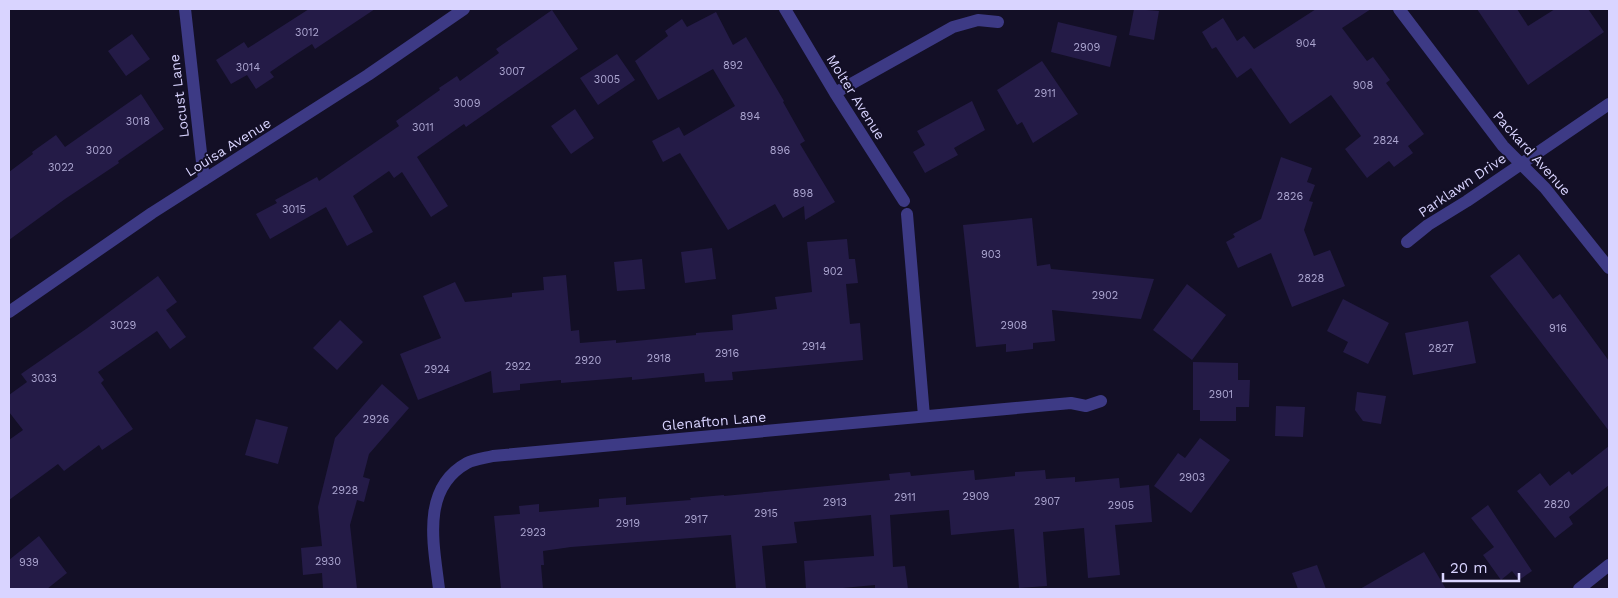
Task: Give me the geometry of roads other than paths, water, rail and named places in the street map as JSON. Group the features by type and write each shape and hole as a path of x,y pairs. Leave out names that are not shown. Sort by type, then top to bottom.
{"street":[{"name":"Locust Lane","path":"185,9 204,180"},
{"name":"Louisa Avenue","path":"9,312 144,218 368,75 464,9"},
{"name":"Molter Avenue","path":"785,9 835,93 904,201"},
{"name":"Packard Avenue","path":"1399,9 1503,146 1546,188 1609,268"},
{"path":"835,93 953,27 978,20 998,22"},
{"name":"Parklawn Drive","path":"1407,242 1428,225 1609,104"},
{"path":"907,214 924,416"},
{"name":"Glenafton Lane","path":"439,589 432,522 436,502 447,480 469,462 503,455 1071,403 1086,406 1101,401"},
{"path":"1578,589 1609,565"}]}
